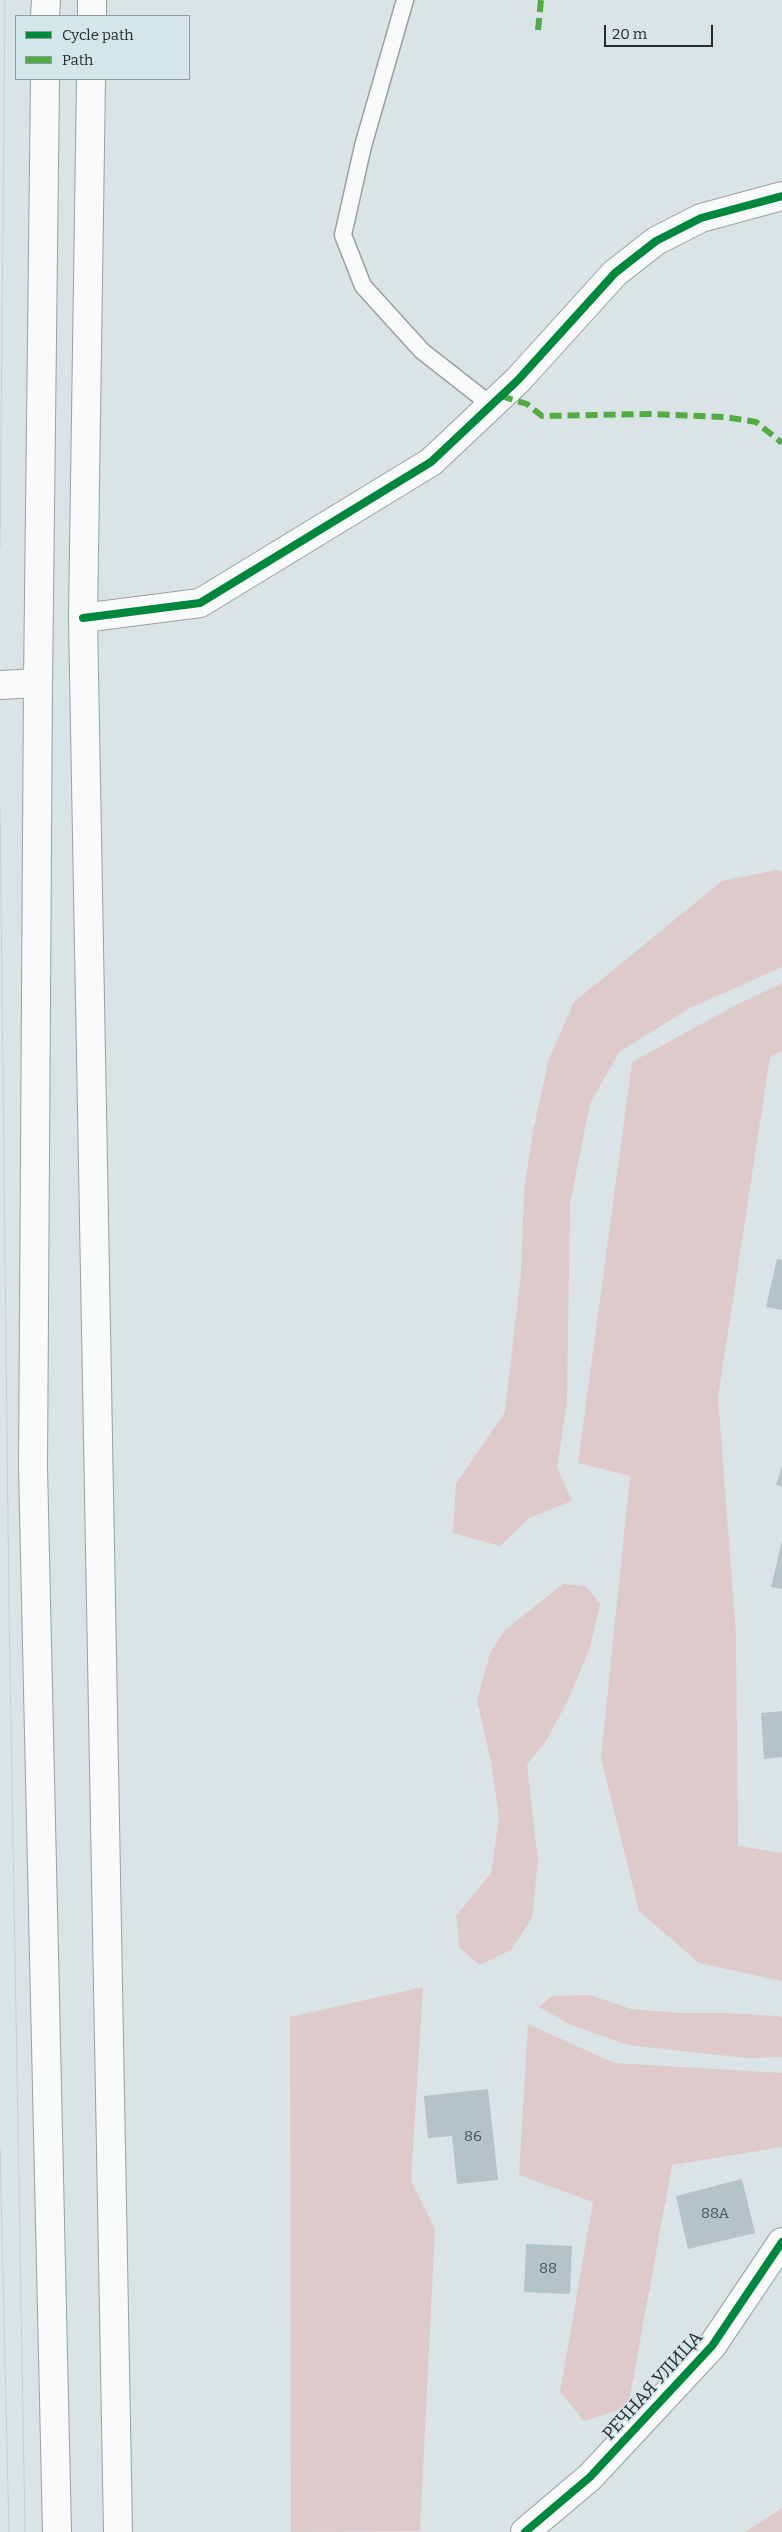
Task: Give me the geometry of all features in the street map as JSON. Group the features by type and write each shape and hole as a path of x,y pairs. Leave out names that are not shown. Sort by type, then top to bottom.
{"main road":[{"path":"46,0 46,15"},
{"path":"92,0 92,15"},
{"path":"44,80 33,1467 56,2532"},
{"path":"91,80 83,618 118,2532"},
{"path":"83,618 200,603 430,462 518,380 615,273 656,241 701,218 782,196"},
{"path":"0,685 38,683"},
{"name":"РЕЧНАЯ УЛИЦА","path":"525,2532 590,2478 712,2346 782,2242"}],"lane":[{"path":"404,0 363,146 343,235 363,286 422,351 491,405"}],"shaded area":[{"path":"777,870 782,872 782,967 690,1008 619,1052 590,1104 570,1203 567,1403 557,1467 572,1501 529,1518 500,1546 453,1533 456,1484 505,1412 521,1272 524,1192 533,1131 549,1059 574,1002 722,881"},
{"path":"782,983 782,1051 770,1057 718,1397 736,1634 738,1846 782,1853 782,1981 699,1963 639,1911 601,1758 630,1476 578,1463 632,1062 736,1005"},
{"path":"563,1584 586,1586 600,1604 590,1648 568,1700 546,1741 527,1765 538,1861 532,1918 511,1950 480,1965 460,1948 456,1916 491,1873 499,1818 491,1762 477,1700 490,1653 505,1630"},
{"path":"423,1987 411,2181 435,2229 420,2531 291,2532 290,2017"},
{"path":"590,1995 631,2009 782,2017 782,2057 746,2058 628,2045 571,2025 539,2007 552,1996"},
{"path":"528,2024 614,2063 782,2073 782,2147 672,2165 628,2407 584,2421 560,2392 593,2202 519,2175"},
{"path":"782,2508 782,2532 745,2532"}],"building":[{"path":"777,1259 782,1260 782,1310 766,1307"},
{"path":"782,1466 782,1487 776,1485"},
{"path":"782,1541 782,1589 771,1587"},
{"path":"782,1711 782,1757 764,1759 761,1713"},
{"path":"488,2089 498,2180 457,2184 452,2136 428,2138 424,2096"},
{"path":"742,2179 755,2233 688,2249 676,2196"},
{"path":"526,2244 572,2246 570,2294 524,2292"}],"tram line":[{"path":"0,548 5,0"},
{"path":"0,809 9,1609 25,2532"},
{"path":"0,2148 9,2532"}],"marked path":[{"path":"538,30 541,0"},
{"path":"501,396 527,404 542,416 649,414 725,417 756,422 782,443"}],"cycle path":[{"path":"83,618 200,603 431,462 518,380 615,273 656,241 701,218 782,196"},
{"path":"525,2532 590,2477 712,2346 782,2242"}]}
